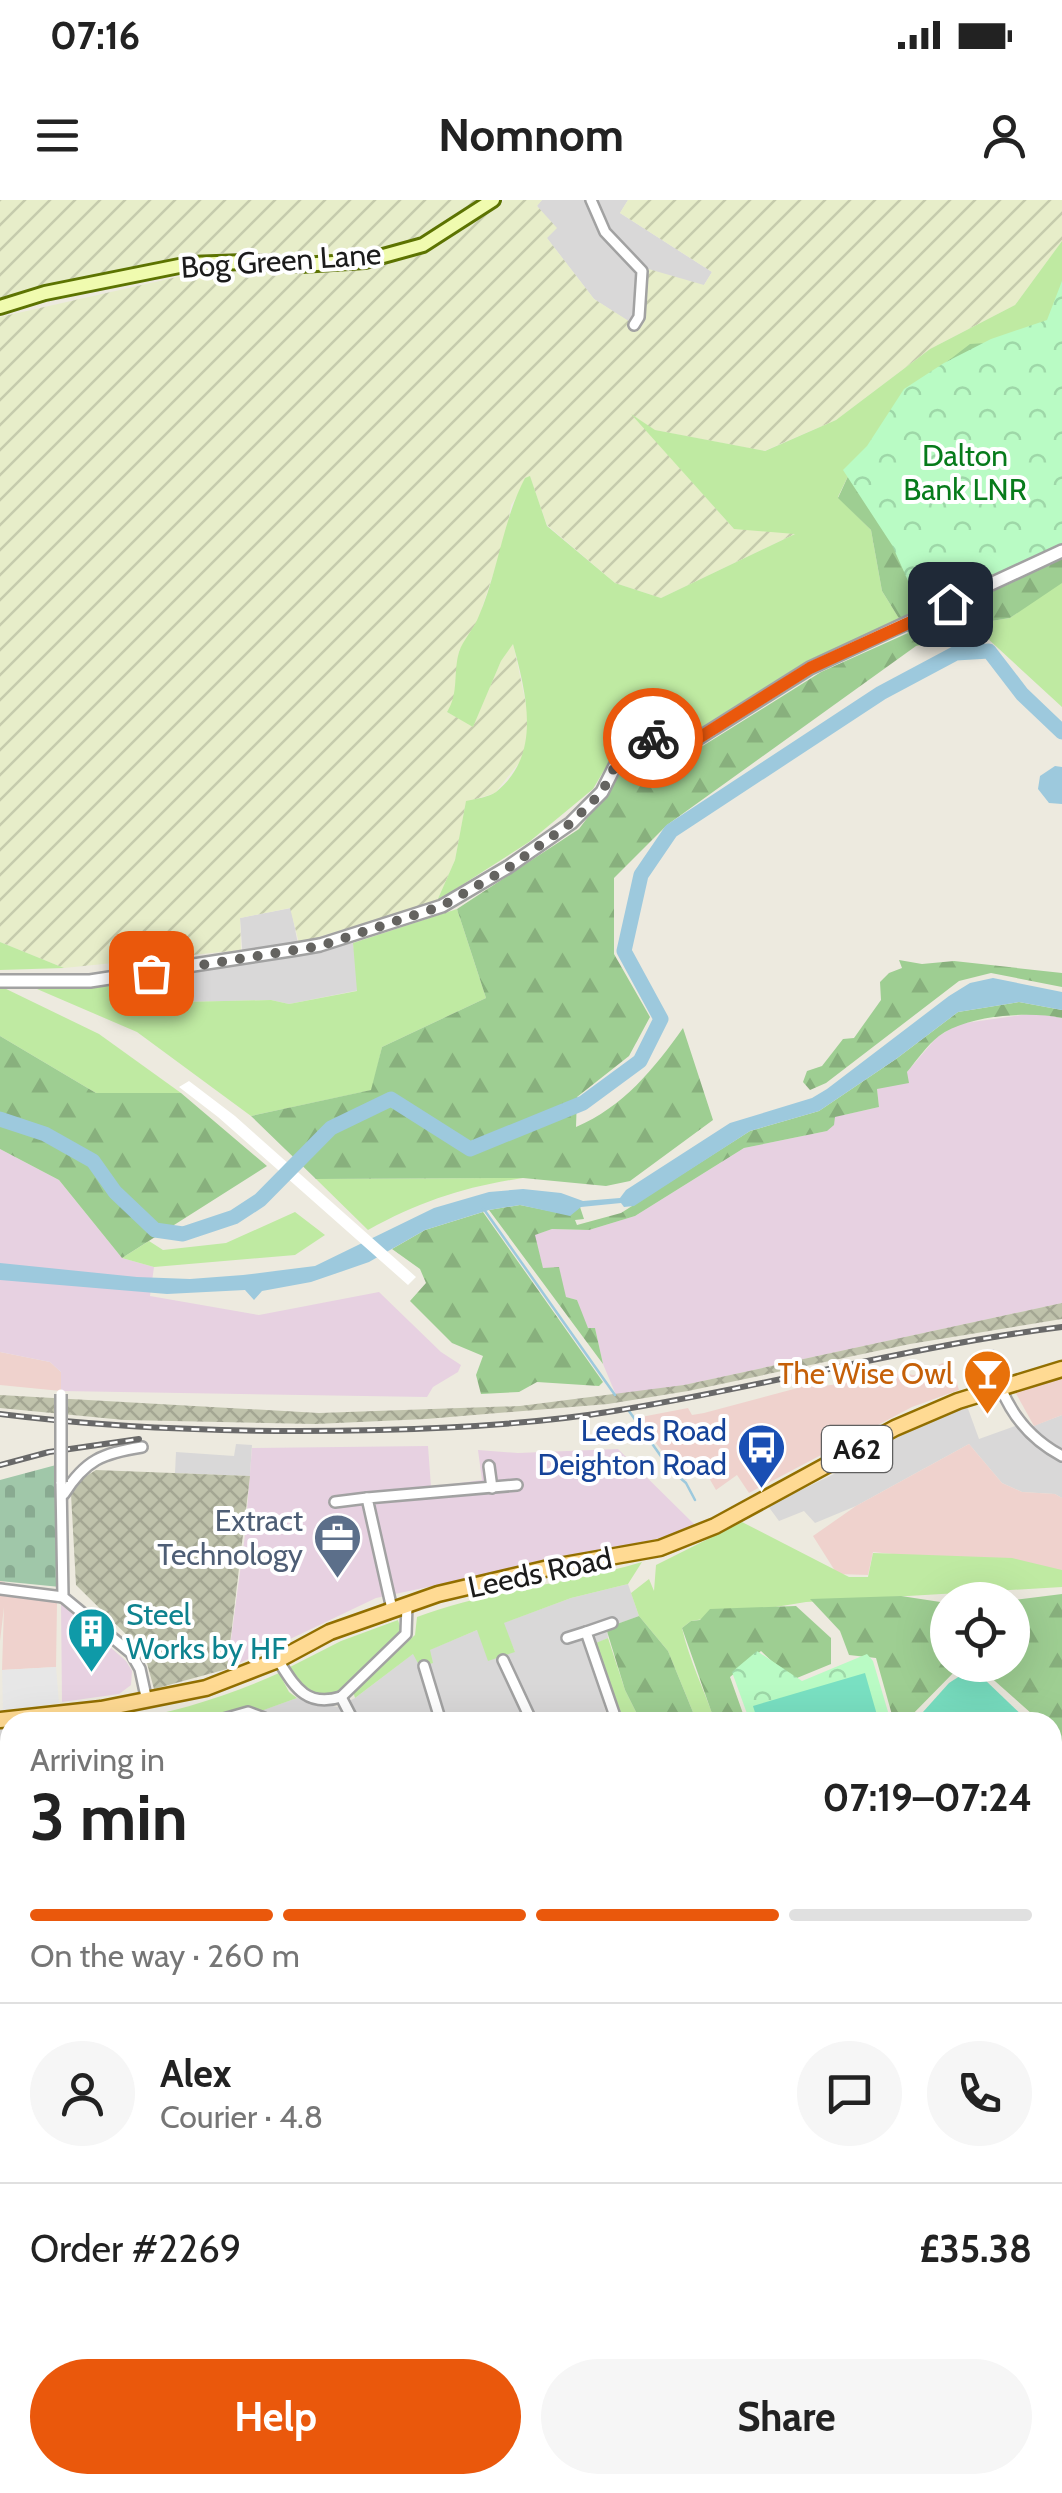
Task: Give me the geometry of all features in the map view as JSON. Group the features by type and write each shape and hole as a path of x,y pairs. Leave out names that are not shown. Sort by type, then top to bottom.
{"main road":[{"name":"Bog Green Lane","path":"0,307 44,293 189,264 366,261 422,246 493,200"},
{"name":"Leeds Road","path":"62,1712 147,1701 206,1688 278,1660 330,1632 438,1594 660,1548 716,1526 895,1428 958,1401 1062,1369"}],"street":[{"path":"591,200 605,232 642,271 639,316 634,325"},
{"path":"0,981 90,981 320,946 442,906 508,868 571,823 602,792 622,752 638,733 662,741 694,741 810,668 1062,551"},
{"path":"1001,1388 1009,1408 1036,1440 1062,1456"},
{"path":"62,1394 63,1597"},
{"path":"62,1497 77,1473 93,1461 112,1452 142,1446"},
{"path":"489,1466 492,1488"},
{"path":"335,1502 517,1485"},
{"path":"278,1660 292,1686 303,1694 320,1700 341,1696 406,1634 367,1498"},
{"path":"0,1589 63,1597 132,1653 147,1701"},
{"path":"568,1638 612,1623"},
{"path":"586,1632 614,1712"},
{"path":"503,1660 527,1712"},
{"path":"424,1666 434,1680 439,1712"},
{"path":"341,1696 349,1712"}],"shaded area":[{"path":"0,200 482,200 421,240 344,257 243,252 195,255 0,303"},
{"path":"505,200 542,200 537,206 557,228 547,238 594,299 635,325 645,268 704,285 712,272 620,213 628,200 1062,200 1062,241 1015,305 930,349 836,420 764,451 654,430 635,417 733,528 797,533 661,598 615,583 547,525 530,477 511,505 506,535 478,620 459,651 454,702 447,712 473,726 513,643 530,723 522,759 495,793 466,802 455,860 437,901 299,943 290,908 240,918 241,950 64,968 0,942 0,317 195,273 371,270 436,247"},
{"path":"542,200 628,200 620,213 712,272 704,285 634,325 594,299 546,237 537,205"},
{"path":"291,908 300,955 353,943 360,990 289,1004 271,1000 182,1002 184,974 243,961 240,918"},
{"path":"1036,1013 1062,1018 1062,1303 684,1385 616,1395 603,1364 595,1328 588,1328 577,1300 566,1297 543,1268 534,1235 552,1229 589,1230 635,1216 744,1148 827,1131 834,1117 879,1107 877,1089 907,1072 936,1038 958,1024"},
{"path":"0,1149 59,1180 122,1258 154,1267 150,1296 259,1315 379,1292 441,1352 461,1365 458,1372 433,1387 427,1397 61,1391 61,1372 50,1362 0,1352"},
{"path":"1062,1303 1062,1319 910,1344 608,1404 315,1424 124,1420 0,1408 0,1395 319,1413 520,1406 684,1385"},
{"path":"994,1349 1002,1379 980,1385 970,1355"},
{"path":"0,1352 50,1362 61,1372 61,1391 0,1385"},
{"path":"950,1360 959,1390 912,1407 749,1493 737,1475 716,1490 705,1471 685,1480 636,1418 688,1408 692,1415 704,1413 820,1382 823,1386 855,1382 856,1385 901,1373 914,1375"},
{"path":"1062,1375 1062,1415 1034,1426 1014,1390"},
{"path":"967,1406 979,1439 1018,1425 1023,1430 1062,1415 1062,1498 1022,1492 1002,1483 969,1444 856,1506 815,1523 804,1511 779,1521 768,1506 919,1425"},
{"path":"236,1444 252,1445 250,1476 175,1473 176,1452 234,1456"},
{"path":"969,1444 1002,1483 1022,1492 1062,1498 1062,1571 873,1552 868,1575 837,1574 813,1536 856,1506"},
{"path":"428,1446 431,1487 482,1480 478,1450 518,1453 618,1449 696,1526 656,1539 376,1598 227,1669 252,1448"},
{"path":"96,1470 250,1476 227,1669 154,1689 144,1652 76,1585 71,1494 80,1480"},
{"path":"0,1581 5,1582 4,1595 57,1603 56,1667 2,1670 4,1607 0,1641"},
{"path":"628,1584 639,1616 607,1628 608,1638 586,1649 606,1712 257,1712 297,1698 337,1707 414,1653 420,1667 432,1663 429,1650 477,1630 515,1652 503,1623 571,1598"},
{"path":"61,1604 126,1661 132,1671 131,1685 119,1694 62,1702"},
{"path":"56,1667 59,1703 3,1710 2,1670"}],"green space":[{"path":"1062,241 1062,309 850,472 838,497 871,530 882,591 900,620 807,661 692,733 639,726 622,740 593,789 529,842 437,901 455,860 466,801 496,792 511,777 525,741 526,702 513,644 501,661 473,727 447,712 453,698 459,652 485,601 525,478 530,476 547,526 615,583 661,598 795,534 734,529 631,414 655,430 765,451 836,420 930,349 1015,305"},
{"name":"Dalton Bank LNR","path":"1062,281 1062,548 926,621 892,545 843,470 867,446 904,389 991,339 1047,320"},
{"path":"1062,309 1062,583 1010,618 973,624 916,646 667,825 614,878 614,954 650,1017 629,1056 577,1097 576,1127 623,1098 683,1028 713,1120 630,1181 606,1186 523,1178 316,1179 251,1116 371,1090 382,1047 486,998 457,909 579,829 641,746 666,753 701,747 821,672 908,633 882,591 871,530 838,498 850,472 922,381 970,344 1020,341"},
{"path":"1062,580 1062,707 986,637 916,646 973,624 1010,618"},
{"path":"457,909 486,998 382,1047 372,1090 251,1116 137,1032 37,989 184,974 182,1002 271,1000 289,1004 357,991 353,943"},
{"path":"0,942 64,968 0,970"},
{"path":"899,960 922,964 954,961 1062,973 1062,987 991,973 959,981 826,1083 810,1090 803,1082 807,1071 822,1066 843,1039 854,1038 881,1000 880,982 902,968"},
{"path":"0,986 99,1034 181,1093 96,1093 0,1036"},
{"path":"1019,1002 1062,1010 1062,1018 998,1016 965,1023 930,1044 907,1072 909,1083 877,1089 879,1107 835,1117 834,1125 827,1131 744,1148 635,1216 589,1230 552,1229 535,1235 543,1268 559,1267 566,1297 577,1300 588,1328 595,1328 603,1364 489,1210 520,1205 570,1215 580,1207 584,1219 575,1220 577,1225 621,1213 750,1131 819,1111 958,1012"},
{"path":"0,1036 96,1093 181,1093 267,1166 122,1258 59,1180 0,1149"},
{"path":"523,1178 443,1196 368,1230 316,1179"},
{"path":"295,1212 325,1235 295,1255 154,1267 122,1258 149,1241 163,1250 226,1243"},
{"path":"483,1212 603,1382 599,1386 537,1382 519,1392 481,1394 476,1375 483,1356 452,1343 410,1301 426,1283 420,1269 392,1249 425,1230"},
{"path":"56,1465 60,1587 0,1581 0,1480"},
{"path":"742,1522 849,1577 868,1577 873,1553 1012,1558 1062,1570 1062,1587 1030,1589 1030,1582 930,1582 930,1595 806,1602 691,1621 682,1628 711,1712 693,1712 668,1651 639,1616 631,1593 649,1579 654,1591 656,1565"},
{"path":"642,1562 628,1584 571,1598 504,1623 515,1652 488,1661 477,1630 430,1650 433,1663 420,1667 413,1654 355,1698 353,1691 415,1635 417,1617 472,1600"},
{"path":"1062,1594 1062,1712 1030,1712 996,1682 1030,1682 1030,1598"},
{"path":"901,1596 930,1600 930,1682 944,1682 915,1712 891,1712 876,1658 849,1655 840,1631 810,1599"},
{"path":"796,1606 831,1638 831,1664 792,1680 761,1651 730,1677 742,1712 711,1712 682,1628 700,1620 710,1609"},
{"path":"639,1616 668,1651 693,1712 636,1712 606,1628"},
{"path":"398,1620 402,1633 396,1642 337,1692 314,1692 302,1686 293,1674 290,1667 341,1641"},
{"path":"608,1638 636,1712 620,1712 596,1643"},
{"path":"757,1651 802,1681 867,1654 873,1661 888,1712 746,1712 732,1672"},
{"path":"279,1673 297,1698 261,1711 164,1712 200,1703"},
{"path":"865,1673 876,1712 755,1712 753,1706"},
{"path":"951,1682 987,1682 1019,1712 923,1712"}],"water":[{"path":"1055,766 1062,767 1062,804 1049,803 1038,789 1040,776"},
{"path":"993,978 1062,992 1062,1010 1019,1002 958,1012 819,1111 750,1131 634,1206 624,1207 621,1203 581,1207 570,1216 520,1205 489,1210 425,1230 369,1262 311,1282 262,1291 254,1300 245,1290 167,1294 0,1280 0,1263 190,1279 315,1266 434,1208 489,1192 523,1189 561,1193 583,1201 620,1198 626,1190 730,1123 812,1098 949,996 970,983"}],"pier":[{"path":"189,1081 235,1116 416,1277 408,1285 179,1087"}],"waterway":[{"path":"0,1119 45,1134 93,1161 115,1192 155,1230 183,1234 234,1217 260,1200 331,1128 391,1099 470,1149 583,1103 640,1061 661,1019 624,951 641,875 671,831 881,693 956,653 989,651 1022,694 1062,732"},
{"path":"483,1208 615,1395"},
{"path":"629,1411 695,1500"}],"railway":[{"path":"0,1414 95,1424 237,1430 497,1425 614,1411 949,1345 1062,1327"},
{"path":"0,1465 49,1452 139,1439"}],"way so far":[{"path":"151,973 320,946 442,906 508,868 571,823 602,792 622,752 638,733 653,738"}],"place":[{"name":"The Wise Owl","path":"988,1416"},
{"name":"Leeds Road Deighton Road","path":"762,1490"},
{"name":"Extract Technology","path":"338,1580"},
{"name":"Steel Works by HF","path":"91,1674"}],"route":[{"path":"653,738 694,741 810,668 950,604"}]}
